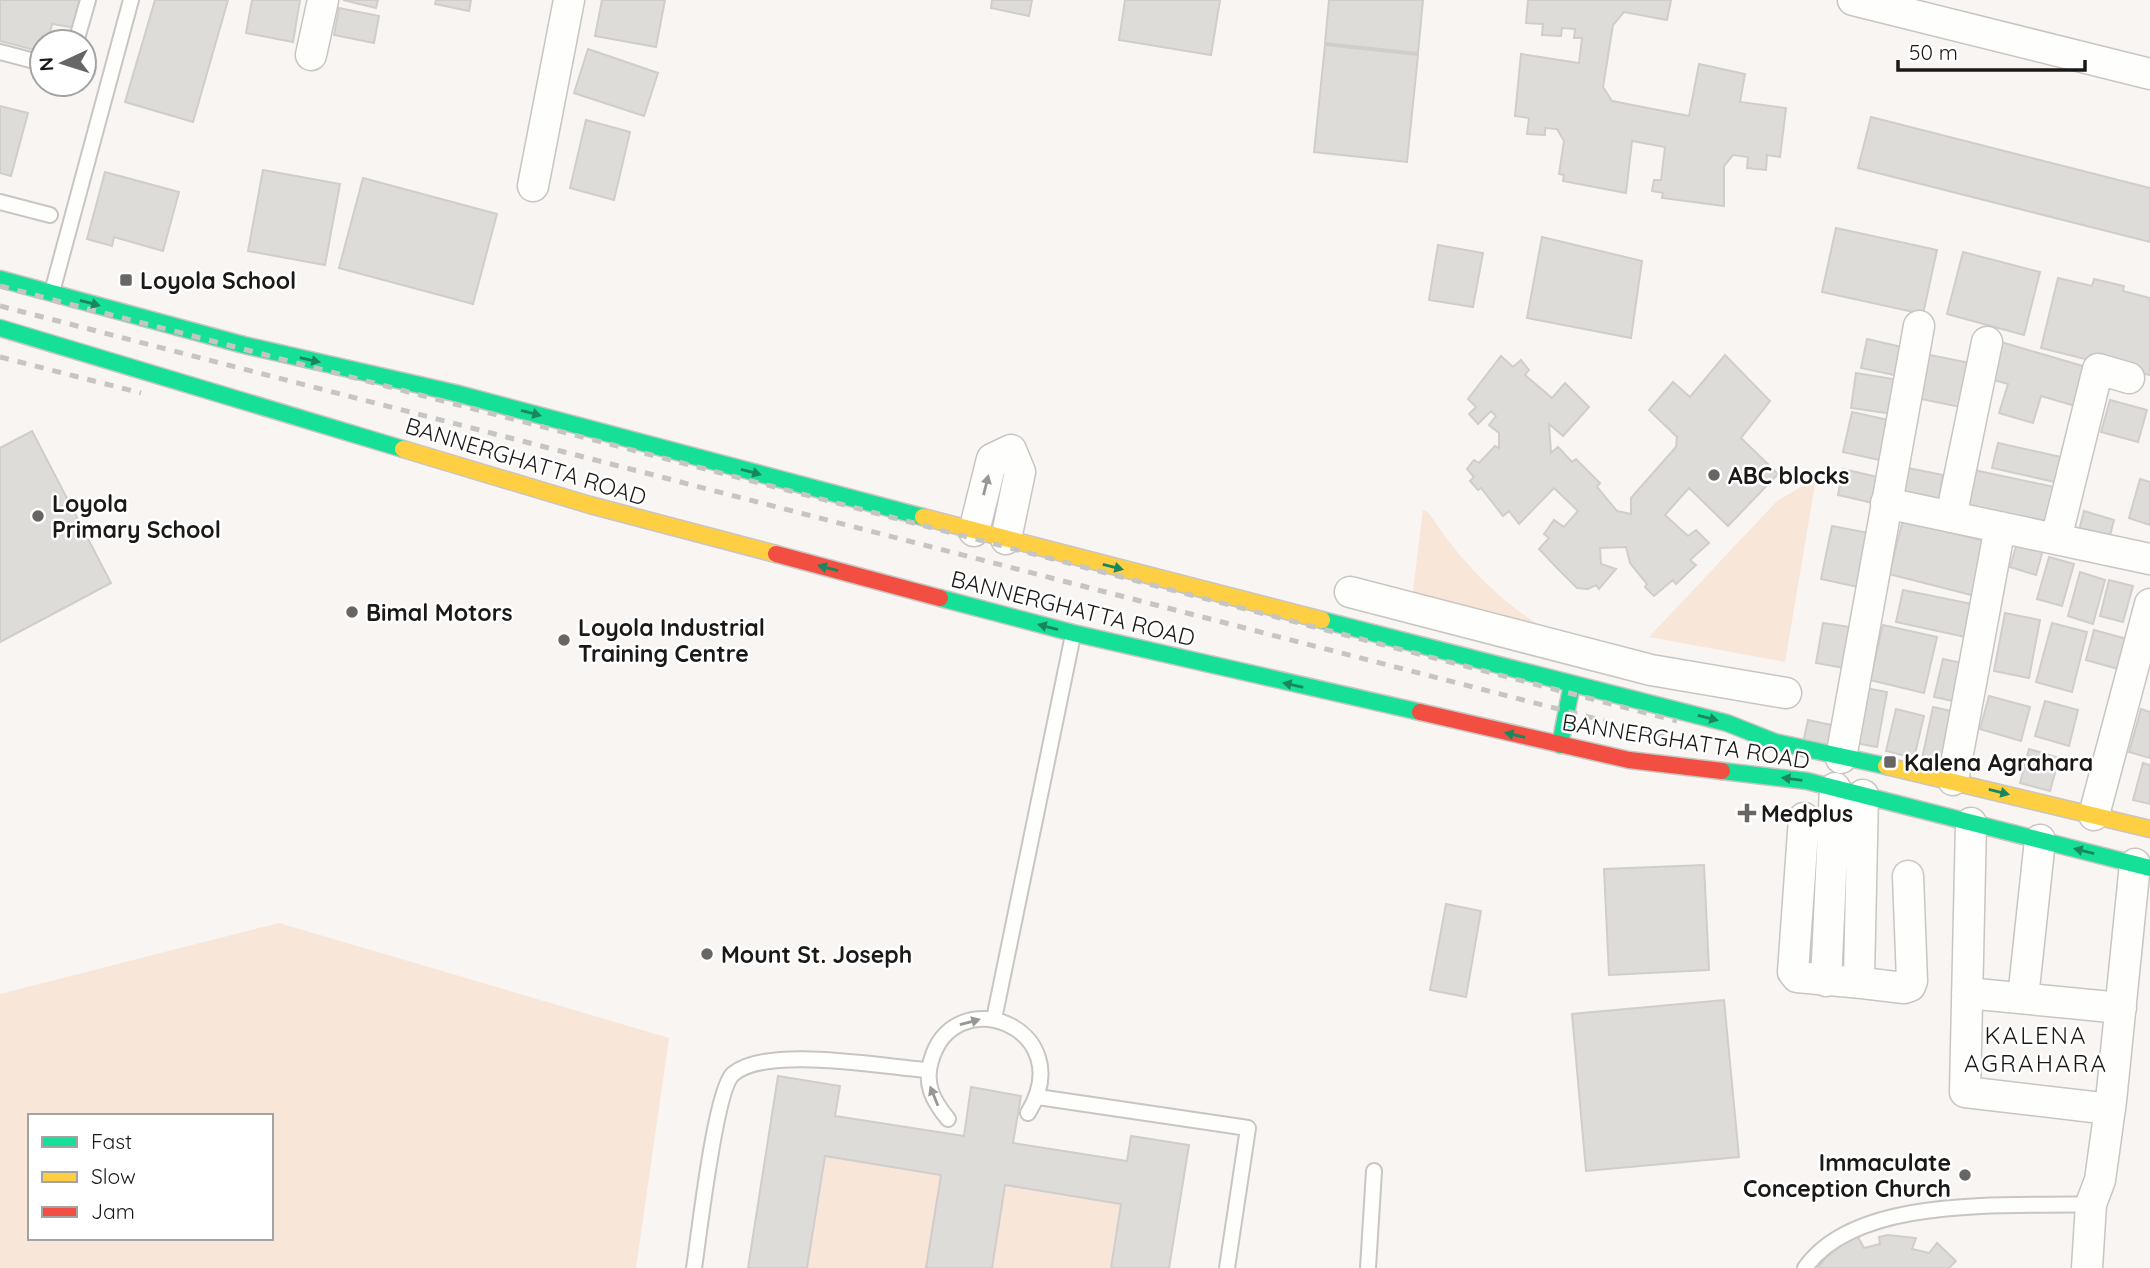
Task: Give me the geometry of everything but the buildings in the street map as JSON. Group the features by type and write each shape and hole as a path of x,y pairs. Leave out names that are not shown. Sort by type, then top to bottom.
{"main road":[{"name":"BANNERGHATTA ROAD","path":"0,279 242,351 455,393 974,531 1642,701 1841,758 1953,780 2150,829"},
{"name":"BANNERGHATTA ROAD","path":"0,328 232,390 590,505 1073,634 1629,760 1807,781 2142,866"},
{"path":"1560,745 1572,684"}],"street":[{"path":"310,55 323,0"},
{"path":"533,186 569,0"},
{"path":"1853,0 2150,74"},
{"path":"1841,758 1919,326"},
{"path":"1951,517 1987,342"},
{"path":"2056,539 2098,369 2129,378"},
{"path":"974,531 992,459 1011,450 1020,472 1006,539"},
{"path":"1886,503 2150,559"},
{"path":"1953,780 2000,527"},
{"path":"1350,592 1651,670 1786,693"},
{"path":"2094,815 2150,604"},
{"path":"1826,981 1849,792"},
{"path":"1849,792 1859,977 1862,983"},
{"path":"1804,818 1792,965 1797,977 1904,988 1912,981 1908,876"},
{"path":"1971,822 1965,1092 2110,1109"},
{"path":"2023,998 2040,840"},
{"path":"2087,1268 2091,1204 2100,1180 2142,866"},
{"path":"1967,993 2121,1008"}],"lane":[{"path":"80,28 88,0"},
{"path":"51,293 131,0"},
{"path":"0,52 28,59"},
{"path":"0,202 50,215"},
{"path":"994,1019 1073,634"},
{"path":"948,1119 936,1105 929,1088 928,1070 933,1052 943,1037 958,1025 976,1019 994,1019 1025,1034 1035,1048 1042,1081 1038,1097 1028,1113"},
{"path":"694,1268 720,1106 731,1076 750,1065 782,1058 928,1070"},
{"path":"1038,1097 1248,1128 1227,1268"},
{"path":"1368,1268 1374,1171"},
{"path":"1805,1268 1817,1251 1844,1233 1914,1210 2091,1204"}],"shaded area":[{"path":"1816,478 1785,662 1649,637 1777,501"},
{"path":"1423,510 1429,513 1452,545 1491,588 1537,624 1412,599"},
{"path":"279,923 669,1038 636,1268 0,1268 0,994"},
{"path":"825,1156 941,1175 926,1268 807,1268"},
{"path":"1005,1185 1121,1204 1111,1268 992,1268"}],"railway":[{"path":"0,286 1677,721"},
{"path":"0,306 1674,739"},
{"path":"0,357 141,393"}],"traffic: fast":[{"path":"0,279 244,345 455,393 923,517"},
{"path":"0,328 403,449"},
{"path":"940,598 1073,633 1420,712"},
{"path":"1322,620 1727,723 1775,742 1886,766"},
{"path":"1560,745 1572,684"},
{"path":"1722,771 1807,781 2150,868"}],"traffic: slow":[{"path":"403,449 590,505 776,554"},
{"path":"923,517 1322,620"},
{"path":"1886,766 2150,829"}],"traffic: jam":[{"path":"776,554 940,598"},
{"path":"1420,712 1629,760 1722,771"}],"place":[{"name":"Loyola School","path":"126,280"},
{"name":"ABC blocks","path":"1714,475"},
{"name":"Loyola Primary School","path":"38,516"},
{"name":"Bimal Motors","path":"352,612"},
{"name":"Loyola Industrial Training Centre","path":"564,640"},
{"name":"Kalena Agrahara","path":"1890,762"},
{"name":"Medplus","path":"1747,813"},
{"name":"Mount St. Joseph","path":"707,954"},
{"name":"Immaculate Conception Church","path":"1965,1175"}],"district":[{"name":"KALENA AGRAHARA","path":"2036,1049"}]}
